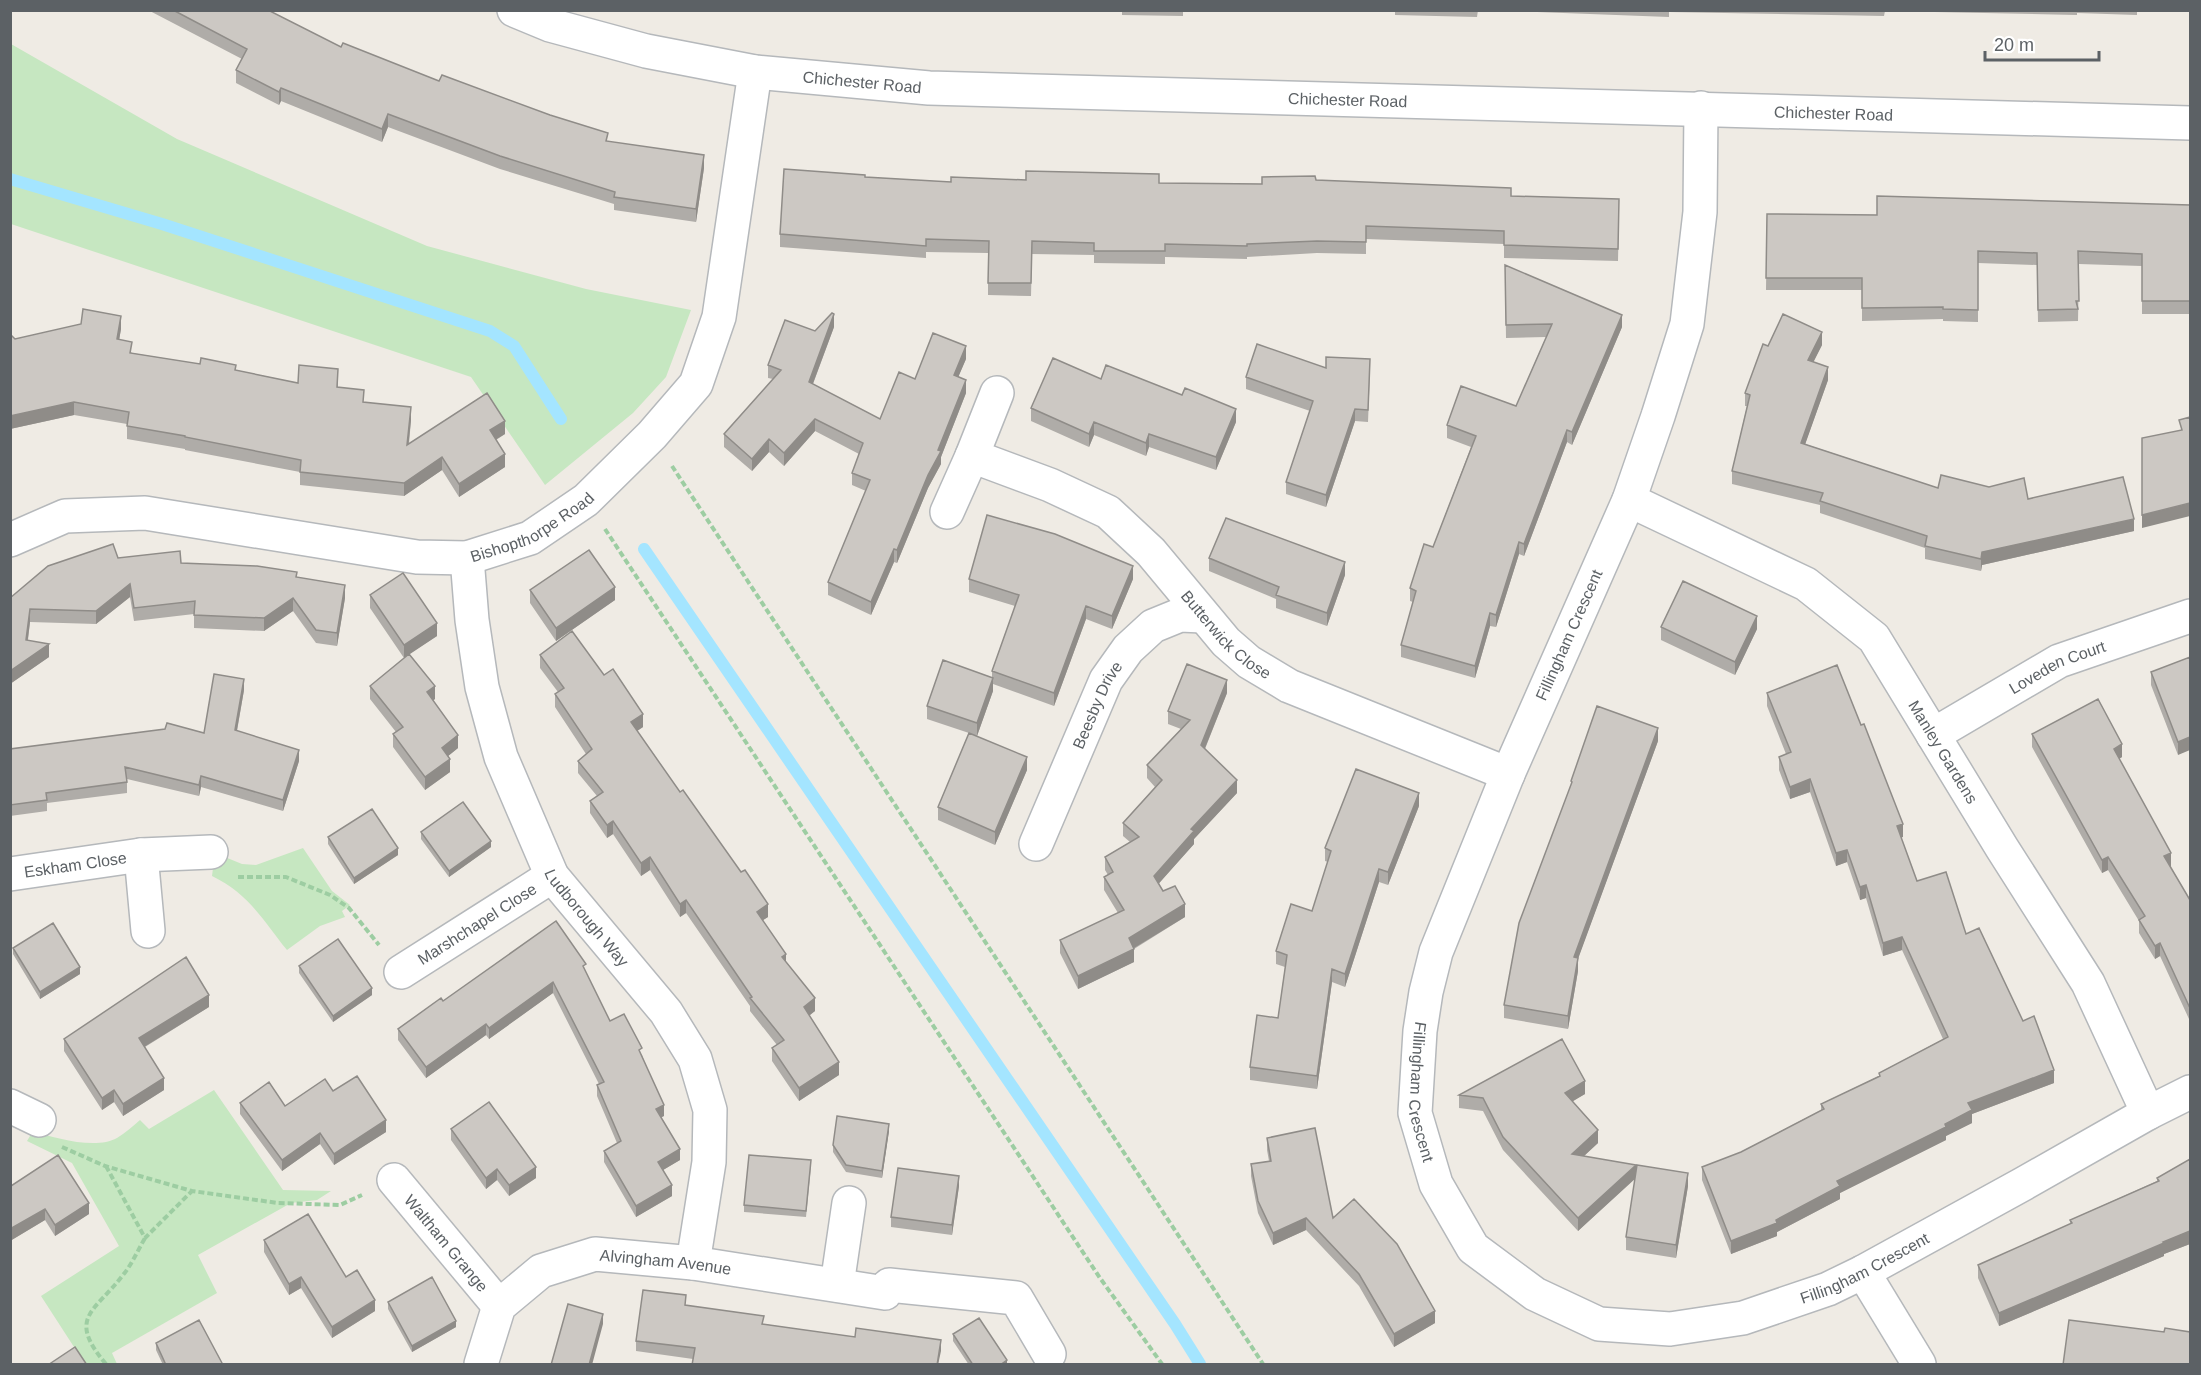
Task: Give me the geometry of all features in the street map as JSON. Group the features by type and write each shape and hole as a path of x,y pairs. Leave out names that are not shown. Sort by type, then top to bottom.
{"street":[{"name":"Chichester Road","path":"514,10 550,25 646,51 755,72 929,88 2190,123"},
{"name":"Bishopthorpe Road","path":"10,540 65,516 145,513 417,557 467,558 530,538 586,500 652,435 696,384 719,317 755,72"},
{"name":"Fillingham Crescent","path":"1701,108 1700,212 1687,324 1629,500 1508,774 1436,952 1426,992 1420,1031 1415,1113 1436,1184 1473,1248 1535,1294 1599,1324 1670,1329 1743,1318 1828,1289 2190,1092"},
{"path":"947,512 997,393"},
{"name":"Butterwick Close","path":"972,456 1050,485 1108,512 1151,552 1226,642 1250,662 1289,686 1508,774"},
{"name":"Manley Gardens","path":"1629,500 1806,584 1874,638 2088,983 2148,1113"},
{"name":"Ludborough Way","path":"467,558 472,621 483,687 501,757 552,876 666,1012 694,1059 710,1110 709,1162 693,1263"},
{"name":"Beesby Drive","path":"1036,844 1106,680 1128,649 1153,626 1180,615 1203,616"},
{"name":"Loveden Court","path":"1933,735 2059,661 2190,616"},
{"name":"Eskham Close","path":"10,874 141,855 211,852"},
{"name":"Eskham Close","path":"141,855 148,931"},
{"name":"Marshchapel Close","path":"401,972 552,876"},
{"name":"Waltham Grange","path":"394,1180 499,1306"},
{"path":"837,1285 849,1203"},
{"name":"Alvingham Avenue","path":"499,1306 540,1271 595,1254 693,1263 885,1293 889,1285 1016,1298 1049,1354"},
{"path":"1863,1272 1919,1365"},
{"path":"481,1365 499,1306"}],"path":[{"path":"652,435 1263,1365"},
{"path":"586,500 1100,1278 1162,1365"},
{"path":"211,852 214,866 222,865 237,877 286,876 330,895 349,908 401,972"},
{"path":"25,1113 28,1132 105,1166 192,1191 278,1203 340,1205 394,1180"},
{"path":"105,1166 145,1238"},
{"path":"106,1365 87,1338 86,1320 97,1303 123,1275 145,1238 192,1191"}],"green space":[{"path":"11,44 177,139 427,246 586,289 691,310 666,377 633,413 545,485 471,377 11,224"},
{"path":"303,848 332,891 350,905 342,911 345,917 320,926 287,950 245,899 212,876 215,853 242,864 256,865"},
{"path":"214,1090 283,1190 331,1191 317,1200 291,1203 198,1255 217,1293 112,1353 117,1364 85,1364 41,1296 119,1246 72,1163 27,1141 33,1131 75,1142 108,1141 117,1138 140,1120 149,1129"}],"building":[{"path":"173,10 268,10 341,47 343,43 439,81 442,75 550,115 608,133 606,141 704,155 696,209 614,197 615,192 500,156 388,114 382,129 281,88 279,92 236,70 247,49"},
{"path":"784,169 951,182 951,177 1026,180 1026,171 1159,174 1159,183 1262,184 1262,177 1315,176 1316,180 1511,188 1511,196 1619,199 1618,249 1504,245 1504,231 1366,226 1366,242 1317,241 1247,244 1247,246 1165,244 1165,251 1094,251 1094,243 1032,241 1031,283 988,283 989,241 926,239 926,246 780,234"},
{"path":"1877,196 2190,205 2190,301 2142,301 2142,254 2078,251 2079,301 2076,301 2078,309 2038,310 2037,253 1978,251 1978,310 1943,309 1943,307 1862,308 1862,278 1766,278 1767,214 1877,215"},
{"path":"1505,265 1622,315 1572,432 1567,430 1524,544 1519,542 1496,615 1490,613 1475,666 1401,645 1416,591 1410,588 1424,544 1433,547 1476,436 1447,425 1461,386 1516,406 1552,324 1506,325"},
{"path":"83,309 121,316 117,339 132,342 130,353 200,364 201,358 236,365 235,370 298,383 299,365 338,369 337,387 364,390 363,402 411,407 407,445 487,393 505,421 490,430 505,454 459,484 442,457 404,483 300,472 301,460 127,426 129,412 74,402 10,416 10,334 15,339 81,324"},
{"path":"832,313 834,314 809,382 880,419 899,372 915,379 933,333 966,346 954,375 966,380 938,450 941,451 871,602 828,582 870,480 852,473 863,443 815,419 784,453 769,439 752,459 724,434 781,370 768,365 785,320 815,331"},
{"path":"1783,314 1822,332 1808,360 1828,367 1801,443 1938,488 1941,475 1989,487 2024,478 2028,499 2123,477 2134,519 1982,552 1981,559 1925,546 1927,536 1820,501 1823,493 1732,471 1750,395 1745,393 1763,344 1768,346"},
{"path":"1257,344 1326,368 1326,357 1370,359 1368,410 1355,409 1326,495 1286,482 1313,401 1246,377"},
{"path":"1053,358 1101,379 1106,365 1182,395 1185,388 1236,409 1216,457 1149,434 1146,443 1094,422 1089,434 1031,408"},
{"path":"2190,417 2190,503 2142,515 2142,438 2182,430 2179,420"},
{"path":"987,515 1055,534 1133,566 1112,616 1086,606 1054,693 992,671 1019,595 969,579"},
{"path":"1226,518 1345,562 1327,613 1276,595 1279,587 1209,558"},
{"path":"113,544 118,558 180,551 181,563 257,566 297,572 296,577 345,585 337,633 316,630 293,598 264,618 194,615 195,601 134,608 130,584 96,611 30,609 26,640 49,644 10,671 10,598 48,566"},
{"path":"589,550 615,587 556,628 530,590"},
{"path":"403,573 437,623 404,645 370,595"},
{"path":"1683,581 1757,616 1735,662 1661,627"},
{"path":"572,631 604,675 613,669 643,714 631,722 680,792 683,790 741,872 745,870 768,904 757,912 786,954 782,957 815,998 804,1007 839,1062 799,1088 772,1048 784,1040 750,998 752,997 686,900 680,904 650,857 641,863 613,821 607,825 590,801 603,792 578,761 592,749 555,694 564,688 540,655"},
{"path":"409,654 435,686 427,692 458,735 442,748 450,759 425,777 393,734 403,727 370,686"},
{"path":"2190,657 2190,737 2178,742 2151,672"},
{"path":"943,660 993,678 977,723 927,706"},
{"path":"1187,664 1227,680 1201,745 1237,780 1191,829 1194,831 1154,876 1163,891 1175,886 1185,904 1129,938 1134,949 1078,976 1060,940 1124,910 1104,877 1113,872 1105,857 1139,837 1123,823 1162,780 1147,765 1190,720 1168,711"},
{"path":"1837,665 1861,725 1864,724 1903,824 1897,826 1917,881 1946,872 1966,934 1979,928 2023,1021 2034,1016 2054,1070 1968,1103 1972,1110 1945,1124 1946,1127 1837,1181 1840,1186 1776,1220 1777,1223 1731,1241 1702,1167 1741,1152 1824,1109 1821,1104 1880,1076 1879,1073 1948,1037 1902,937 1883,943 1866,885 1860,887 1847,850 1836,853 1810,779 1790,787 1779,757 1791,752 1767,693"},
{"path":"214,674 244,679 235,730 299,750 283,800 201,776 199,785 125,767 127,782 46,793 47,800 10,805 10,749 165,729 167,723 204,733"},
{"path":"2098,699 2122,744 2114,749 2171,853 2164,856 2190,900 2189,1006 2160,943 2155,946 2139,920 2145,916 2108,857 2102,860 2032,734"},
{"path":"1597,706 1658,728 1574,957 1578,958 1568,1016 1504,1005 1519,923 1572,782"},
{"path":"969,733 1027,757 995,832 938,807"},
{"path":"1356,769 1419,793 1388,872 1379,869 1345,974 1332,969 1317,1076 1250,1067 1257,1015 1278,1018 1287,955 1276,951 1291,904 1312,911 1331,851 1325,848"},
{"path":"463,802 491,841 449,871 421,832"},
{"path":"372,809 398,848 354,878 328,837"},
{"path":"556,921 586,964 583,966 610,1021 624,1014 642,1048 639,1050 664,1105 656,1109 680,1149 658,1162 672,1185 636,1206 604,1151 621,1141 597,1085 604,1082 553,982 489,1028 486,1024 426,1067 398,1029 441,998 443,1001"},
{"path":"53,923 80,967 40,992 13,948"},
{"path":"338,939 372,988 333,1016 299,966"},
{"path":"186,957 209,995 139,1038 164,1078 123,1104 114,1090 102,1098 64,1039"},
{"path":"1562,1039 1585,1081 1565,1093 1598,1130 1572,1154 1636,1165 1578,1218 1503,1137 1483,1098 1459,1095"},
{"path":"357,1076 386,1120 334,1154 320,1133 282,1160 240,1103 269,1082 285,1106 325,1079 333,1091"},
{"path":"489,1102 536,1167 509,1185 497,1169 486,1178 451,1129"},
{"path":"837,1116 889,1124 882,1171 846,1165 833,1145"},
{"path":"1315,1128 1333,1218 1354,1199 1397,1244 1435,1311 1394,1334 1359,1274 1306,1218 1273,1233 1258,1201 1251,1164 1271,1161 1267,1138"},
{"path":"58,1155 89,1203 55,1225 45,1209 10,1229 10,1185"},
{"path":"749,1155 811,1160 806,1211 744,1205"},
{"path":"2190,1159 2190,1231 1999,1313 1978,1265 2072,1223 2070,1220 2159,1181 2157,1178"},
{"path":"1637,1165 1688,1173 1676,1245 1626,1237"},
{"path":"898,1168 959,1176 952,1225 891,1217"},
{"path":"308,1214 346,1277 357,1270 375,1300 332,1327 301,1277 289,1284 264,1240"},
{"path":"432,1277 456,1321 412,1346 388,1302"},
{"path":"643,1290 686,1295 685,1305 764,1316 762,1324 855,1337 856,1328 941,1340 937,1365 692,1365 695,1348 636,1341"},
{"path":"568,1304 603,1314 589,1365 551,1365"},
{"path":"979,1318 1007,1360 1000,1365 973,1365 953,1334"},
{"path":"199,1320 222,1363 220,1365 166,1365 156,1343"},
{"path":"2069,1320 2164,1332 2165,1328 2190,1332 2190,1365 2063,1365"},
{"path":"75,1347 87,1365 48,1365"}],"waterway":[{"path":"10,179 162,224 490,331 514,346 561,419"},
{"path":"644,549 1175,1324 1200,1364"}]}
